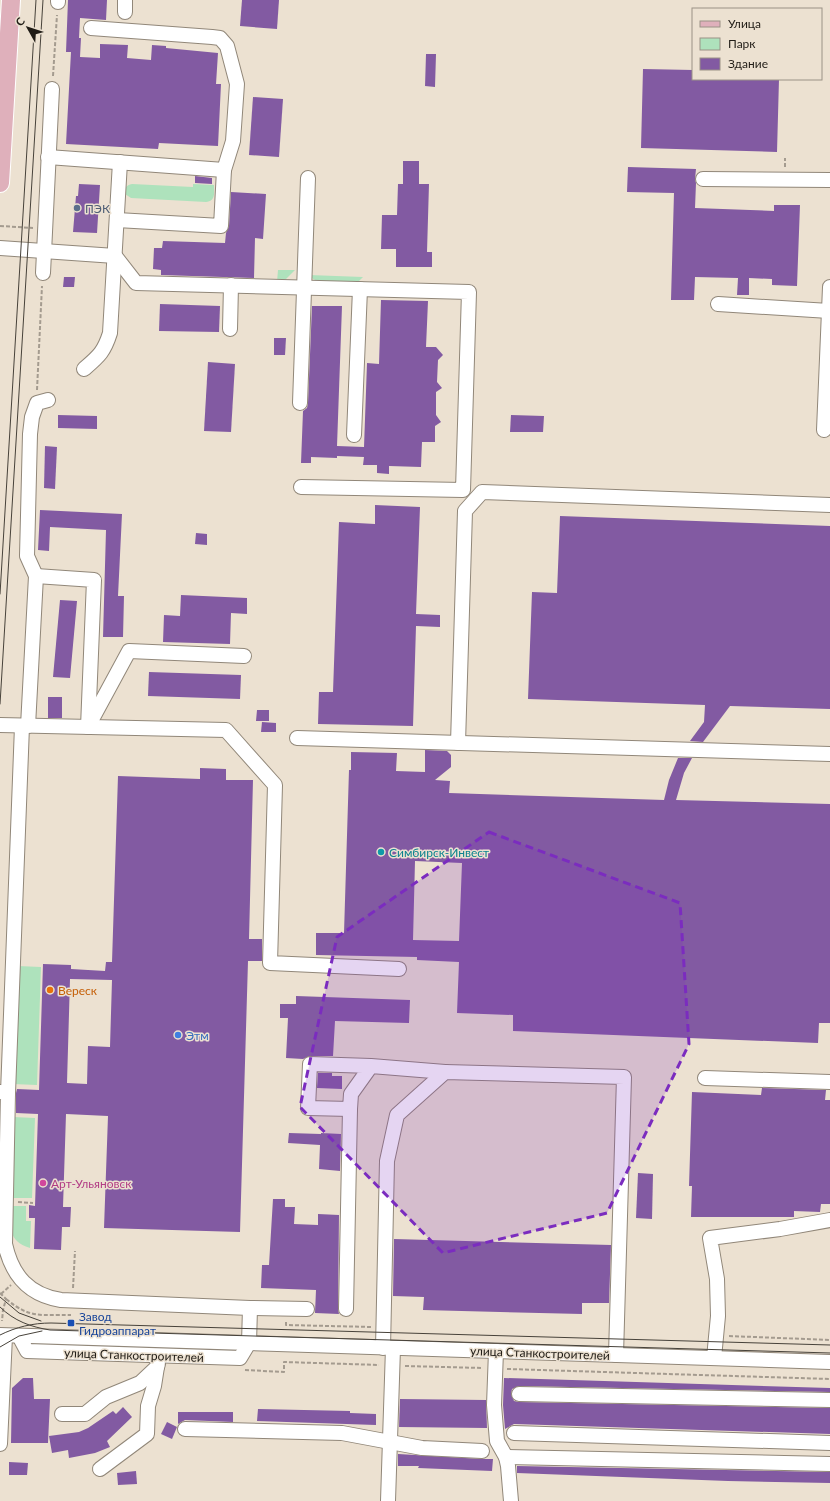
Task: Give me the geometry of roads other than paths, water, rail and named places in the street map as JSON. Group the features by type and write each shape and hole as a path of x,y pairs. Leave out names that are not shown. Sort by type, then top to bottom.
{"main road":[{"path":"0,183 11,0"}],"street":[{"path":"91,28 212,36 220,38 227,46 237,84 233,141 224,170 221,226 116,220"},
{"path":"43,273 52,89"},
{"path":"48,157 224,170"},
{"path":"84,369 100,356 105,348 110,333 120,162"},
{"path":"300,403 308,178"},
{"path":"703,179 830,180"},
{"path":"0,248 115,256 136,283 469,292 463,490 301,487"},
{"path":"230,329 231,285"},
{"path":"824,430 830,286"},
{"path":"354,435 360,289"},
{"path":"718,304 829,311"},
{"path":"48,400 37,403 32,417 30,434 27,556 36,576 25,726 4,1092 5,1244 7,1255 12,1266 32,1290 40,1295 61,1300 308,1309"},
{"path":"458,743 465,511 482,492 830,505"},
{"path":"36,576 94,580 88,727"},
{"path":"88,727 129,651 244,656"},
{"path":"0,725 226,730 276,785 270,963 399,969"},
{"path":"297,738 830,754"},
{"path":"350,1109 308,1108 310,1064 371,1066 445,1072 624,1077 616,1355"},
{"path":"346,1309 350,1094 371,1066"},
{"path":"388,1501 392,1366 388,1348 387,1161 396,1115 445,1072"},
{"path":"705,1078 830,1082"},
{"path":"714,1358 717,1279 710,1238 780,1229 830,1220"},
{"path":"249,1343 250,1308"},
{"path":"0,1444 6,1335"},
{"name":"улица Станкостроителей","path":"6,1335 27,1351 158,1361 240,1358 249,1343"},
{"name":"улица Станкостроителей","path":"6,1335 830,1362"},
{"path":"496,1351 494,1405 497,1441 506,1457 511,1501"},
{"path":"62,1414 85,1414 106,1397 140,1383 158,1361"},
{"path":"100,1469 147,1434 148,1406 158,1361"},
{"path":"519,1394 830,1400"},
{"path":"185,1429 342,1432 422,1448 482,1451"},
{"path":"524,1457 519,1433 830,1443"},
{"path":"506,1457 830,1464"}],"tram line":[{"path":"0,594 36,0"},
{"path":"0,704 43,0"},
{"path":"0,1297 19,1313 41,1321"},
{"path":"0,1307 5,1312 23,1323 50,1330 830,1353"},
{"path":"0,1335 25,1326 51,1323 830,1345"},
{"path":"0,1347 19,1336 42,1331"}],"place":[{"name":"ПЭК","path":"77,208"},
{"name":"Симбирск-Инвест","path":"381,852"},
{"name":"Вереск","path":"50,990"},
{"name":"Этм","path":"178,1035"},
{"name":"Арт-Ульяновск","path":"43,1183"},
{"name":"Завод Гидроаппарат","path":"71,1323"}]}
